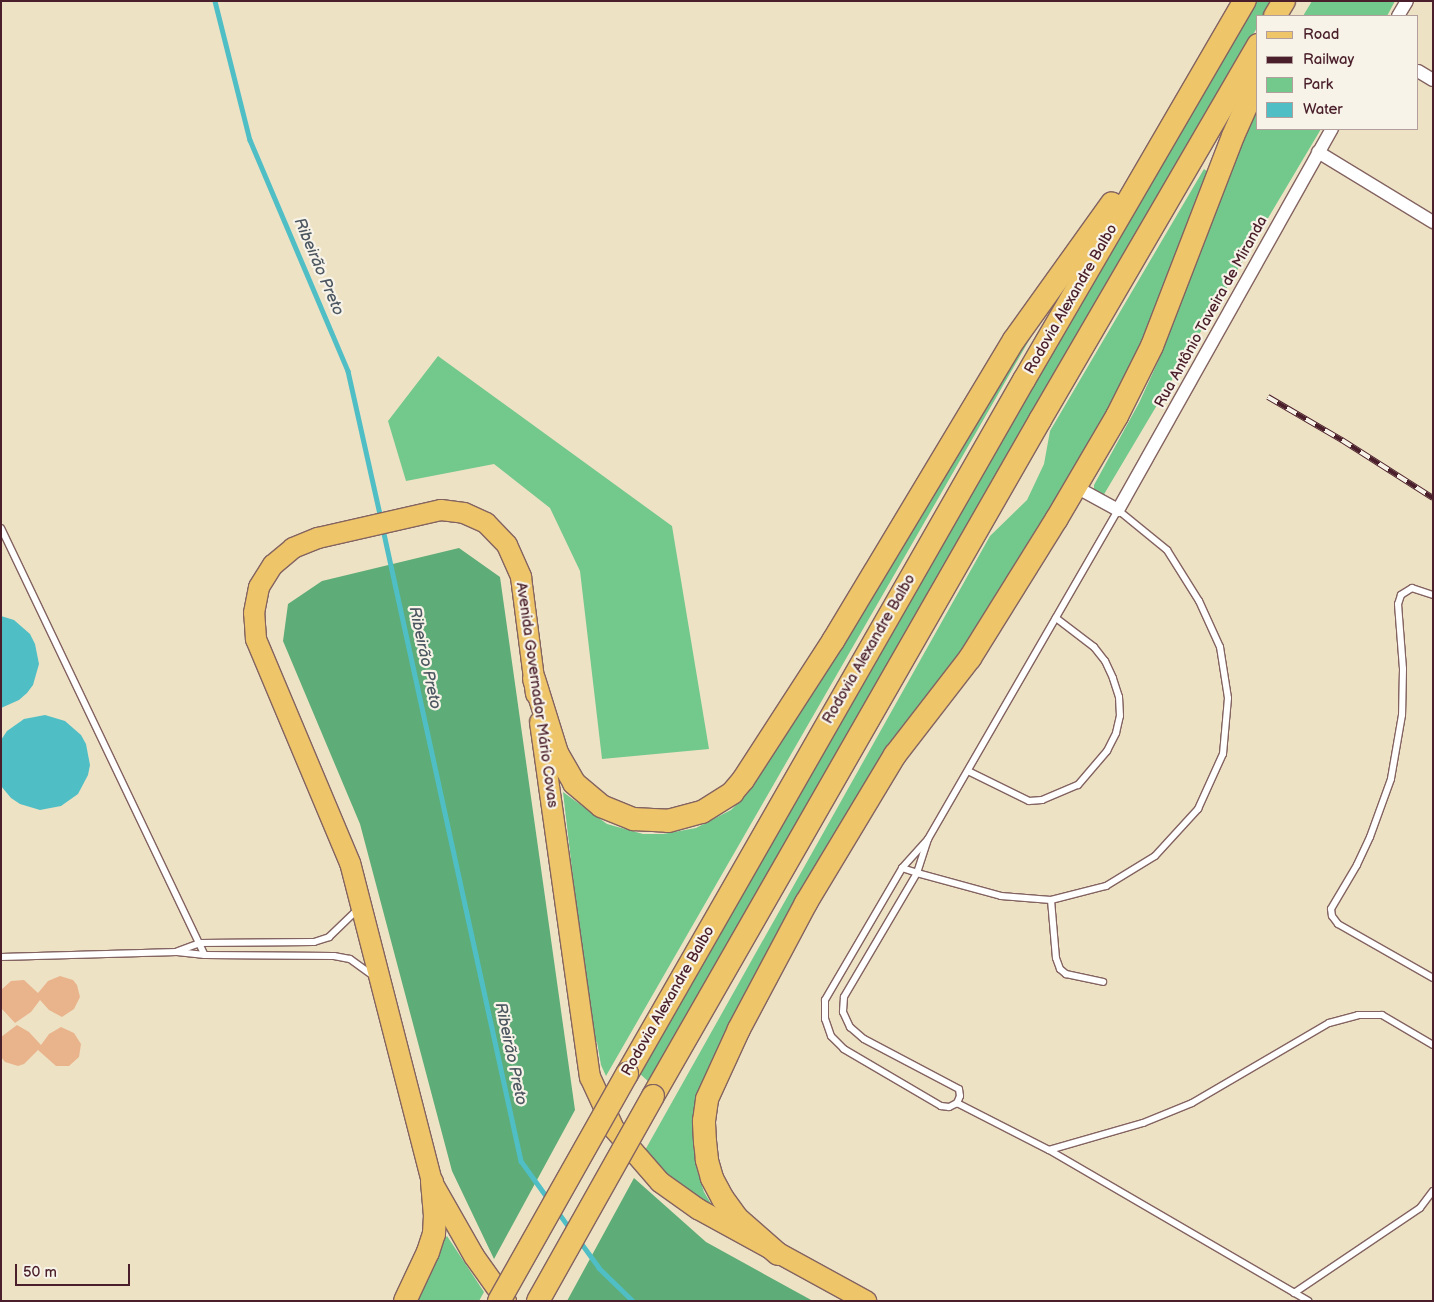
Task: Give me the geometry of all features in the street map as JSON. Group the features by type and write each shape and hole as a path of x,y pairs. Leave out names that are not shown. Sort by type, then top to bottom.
{"highway":[{"name":"Rodovia Alexandre Balbo","path":"499,1301 626,1074 1024,380 1245,1"},
{"path":"1276,15 1284,1"},
{"path":"1288,15 1295,1"},
{"path":"538,1301 653,1096 1040,420 1256,49"},
{"path":"778,1254 737,1218 723,1199 712,1178 705,1142 704,1121 707,1099 739,1029 806,903 890,763 970,658 1076,487 1117,416 1152,346 1232,136 1256,84"},
{"path":"534,678 557,753 574,783 601,806 633,819 668,821 702,812 732,793 744,780 833,641 1014,340 1194,88"},
{"path":"405,1301 428,1252 434,1234 435,1216 432,1182"}],"main road":[{"name":"Avenida Governador Mário Covas","path":"506,1301 474,1256 432,1182 350,863 256,638 254,613 259,587 273,564 293,548 318,538 440,510 464,513 486,523 507,545 521,577 590,1077 614,1128 660,1182 698,1209 866,1301"}],"street":[{"path":"1399,15 1407,1"},
{"path":"1419,72 1433,80"},
{"name":"Rua Antônio Taveira de Miranda","path":"1118,510 1331,130"},
{"path":"1318,152 1433,222"},
{"path":"1076,487 1118,510"}],"lane":[{"path":"902,868 917,873 1001,896 1051,900 1106,886 1155,856 1198,809 1223,754 1228,698 1220,648 1199,601 1167,550 1118,510 928,840 917,873 844,997 843,1012 850,1026 864,1039 959,1089 960,1096 957,1103 949,1107 941,1106 844,1049 831,1036 825,1019 826,1000 902,868 928,840"},
{"path":"1,528 205,955"},
{"path":"1433,595 1412,588 1401,595 1398,604 1403,669 1402,715 1390,778 1367,844 1331,908 1332,916 1338,924 1433,978"},
{"path":"968,771 1029,800 1042,800 1078,785 1107,750 1116,734 1120,716 1119,697 1113,678 1106,661 1094,647 1056,618"},
{"path":"1051,900 1056,958 1060,969 1066,974 1103,982"},
{"path":"177,952 200,943 314,942 330,937 361,905"},
{"path":"1,957 177,952 205,955 334,956 350,960 380,981"},
{"path":"1049,1150 1143,1123 1192,1103 1329,1023 1358,1015 1382,1015 1433,1045"},
{"path":"957,1103 1049,1150 1308,1301"},
{"path":"1294,1293 1420,1208 1433,1191"}],"green space":[{"path":"1253,1 1272,1 1264,15 1256,15 1256,29 1028,422 650,1083 639,1073"},
{"path":"1312,1 1395,1 1388,15 1304,15"},
{"path":"1256,106 1256,130 1320,130 1103,496 1094,490 1094,485 1139,403 1161,355 1219,195"},
{"path":"1204,169 1208,172 1133,365 1062,493 770,956 703,1080 693,1122 693,1144 697,1170 704,1192 713,1207 672,1178 644,1152 990,536 1027,500 1044,464 1050,431"},
{"path":"1032,327 1035,330 606,1076 601,1065 597,1042 592,1041 563,792 607,824 643,834 663,834 696,828 731,810 747,794 844,645"},
{"path":"438,356 672,526 709,749 602,759 580,571 550,508 494,464 406,481 388,421"},
{"path":"459,548 500,577 575,1110 494,1259 452,1171 360,824 283,641 288,604 322,581"},
{"path":"634,1178 706,1242 813,1301 567,1301"},
{"path":"447,1236 484,1292 479,1301 414,1301 437,1251"}],"water":[{"path":"1,616 14,620 30,634 35,644 39,664 33,685 27,693 19,700 1,708"},
{"path":"45,715 65,721 81,735 86,744 90,765 88,775 78,794 61,806 40,810 20,804 11,798 1,786 1,740 7,731 24,719"}],"building":[{"path":"60,976 73,980 77,985 80,997 74,1009 62,1017 49,1010 40,1000 31,1012 15,1023 1,1008 1,990 11,981 24,980 38,993 48,981"},
{"path":"17,1025 29,1032 41,1045 49,1034 61,1027 74,1033 81,1044 79,1057 69,1066 56,1066 38,1050 24,1064 18,1066 5,1062 1,1057 1,1037"}],"waterway":[{"name":"Ribeirão Preto","path":"215,1 250,140 348,371 381,519"},
{"name":"Ribeirão Preto","path":"383,529 521,1161 549,1200"},
{"name":"Ribeirão Preto","path":"558,1212 571,1230"},
{"name":"Ribeirão Preto","path":"579,1240 599,1268 633,1301"}],"railway":[{"path":"1268,397 1342,440 1433,498"}]}
